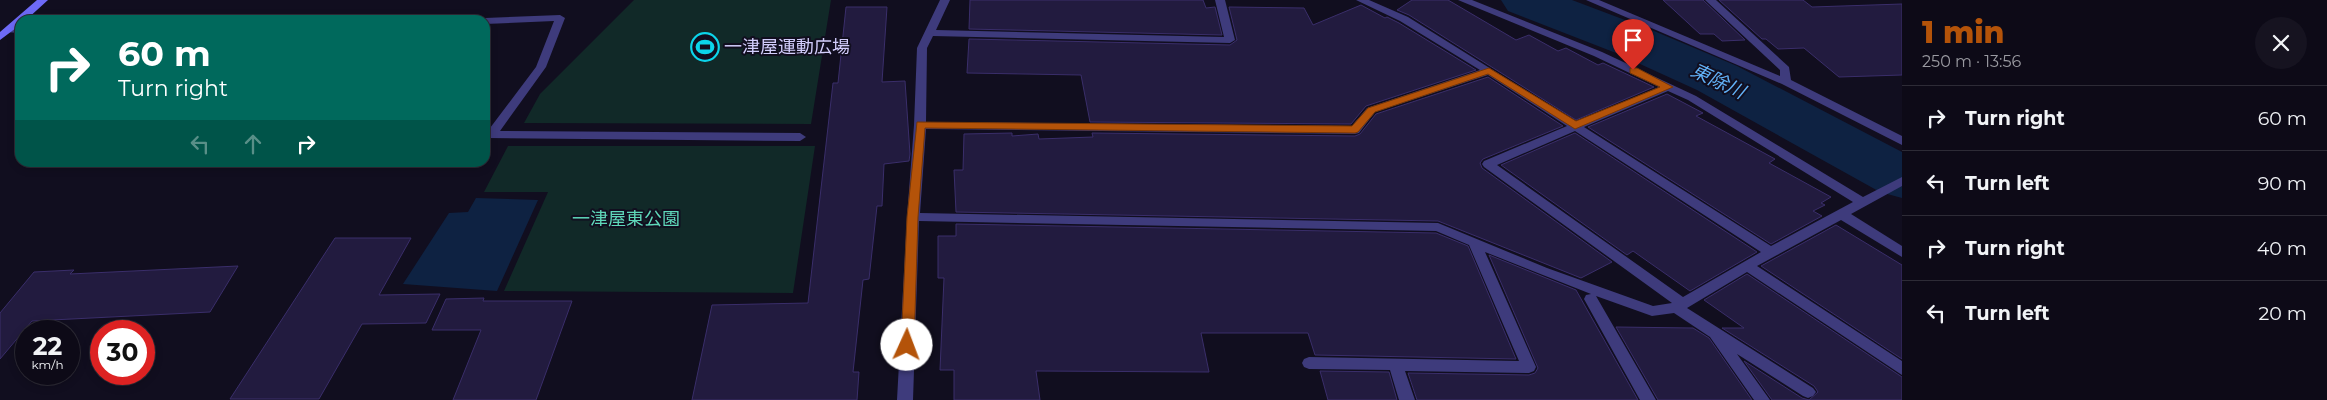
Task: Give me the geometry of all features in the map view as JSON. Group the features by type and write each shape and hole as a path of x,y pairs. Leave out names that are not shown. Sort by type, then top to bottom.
{"main road":[{"path":"25,15 43,0"},
{"path":"4,33 15,24"}],"street":[{"path":"905,400 912,217 920,125 922,48 945,0"},
{"path":"929,33 1230,40 1220,0"},
{"path":"1361,0 1404,18 1771,252"},
{"path":"1463,0 1598,54 1668,87 1868,201"},
{"path":"1591,0 1786,82 1902,141"},
{"path":"1710,0 1785,69 1786,82"},
{"path":"490,21 560,18 541,67 491,135 800,137"},
{"path":"920,125 1355,130 1371,110 1489,71"},
{"path":"1668,87 1488,164 1713,332 1808,392"},
{"path":"912,217 1438,227 1542,271 1652,311 1679,306 1771,252 1843,215 1902,181"},
{"path":"1843,215 1902,252"},
{"path":"1309,363 1529,367 1474,242"},
{"path":"1747,266 1902,369"},
{"path":"1592,299 1648,400"},
{"path":"1713,332 1762,400"},
{"path":"1395,364 1407,400"}],"green space":[{"name":"一津屋運動広場","path":"634,0 831,0 811,124 524,123 540,94"},
{"name":"一津屋東公園","path":"508,146 815,146 793,293 504,291 548,192 484,192"}],"water":[{"path":"476,198 538,200 497,291 403,284 449,213 468,212"}],"building":[{"path":"970,0 1203,0 1206,8 1215,7 1222,35 969,29"},
{"path":"1412,0 1448,0 1516,40 1529,35 1558,51 1566,48 1598,65 1603,63 1654,87 1576,120 1409,15 1397,10"},
{"path":"1663,0 1703,0 1745,40 1722,41 1714,34 1700,34"},
{"path":"1719,0 1803,0 1812,7 1902,4 1902,75 1839,77 1804,48 1778,49 1766,39 1762,39"},
{"path":"1361,5 1399,23 1476,70 1366,106 1351,124 1090,122 1081,75 967,73 969,39 1230,45 1237,40 1229,7 1304,8 1313,25"},
{"path":"846,7 887,7 882,82 905,81 910,154 909,161 884,164 882,206 877,206 869,279 863,280 853,372 859,372 857,400 692,400 712,305 808,303 833,83 838,83"},
{"path":"1488,77 1563,126 1483,159 1480,163 1482,168 1612,262 1581,278 1438,221 956,212 954,170 963,170 964,134 1012,133 1012,136 1038,134 1039,139 1093,137 1092,133 1355,136 1360,134 1376,114"},
{"path":"1667,94 1703,113 1696,116 1775,159 1769,163 1831,197 1821,203 1825,205 1813,211 1822,216 1771,244 1588,127"},
{"path":"1575,133 1757,252 1690,291 1633,251 1627,255 1501,165"},
{"path":"956,224 1436,233 1468,246 1516,359 1315,355 1308,333 1201,333 1209,372 1036,371 1040,400 954,400 954,370 940,370 944,278 938,278 938,236 956,236"},
{"path":"1836,225 1902,265 1902,359 1761,266"},
{"path":"335,238 411,238 379,295 440,294 426,323 362,324 319,399 230,399"},
{"path":"1489,255 1576,290 1638,400 1417,400 1408,373 1529,375 1535,373 1538,368"},
{"path":"238,266 210,312 52,320 15,320 15,341 0,359 0,313 34,272 74,270 70,274"},
{"path":"1747,274 1902,377 1902,400 1809,400 1818,392 1814,386 1722,328 1744,328 1704,300"},
{"path":"484,298 483,301 572,301 536,400 453,400 481,330 432,330 446,299"},
{"path":"1616,327 1693,328 1709,338 1752,400 1658,400"},
{"path":"1744,361 1802,398 1809,400 1772,400"},
{"path":"1320,371 1389,372 1397,400 1328,400"}],"waterway":[{"name":"東除川","path":"1526,0 1635,42 1717,78 1902,178"}],"place":[{"name":"一津屋運動広場","path":"705,47"}],"route":[{"path":"907,345 912,217 920,125 1355,130 1371,110 1489,71 1575,126 1668,87 1633,70"}]}
